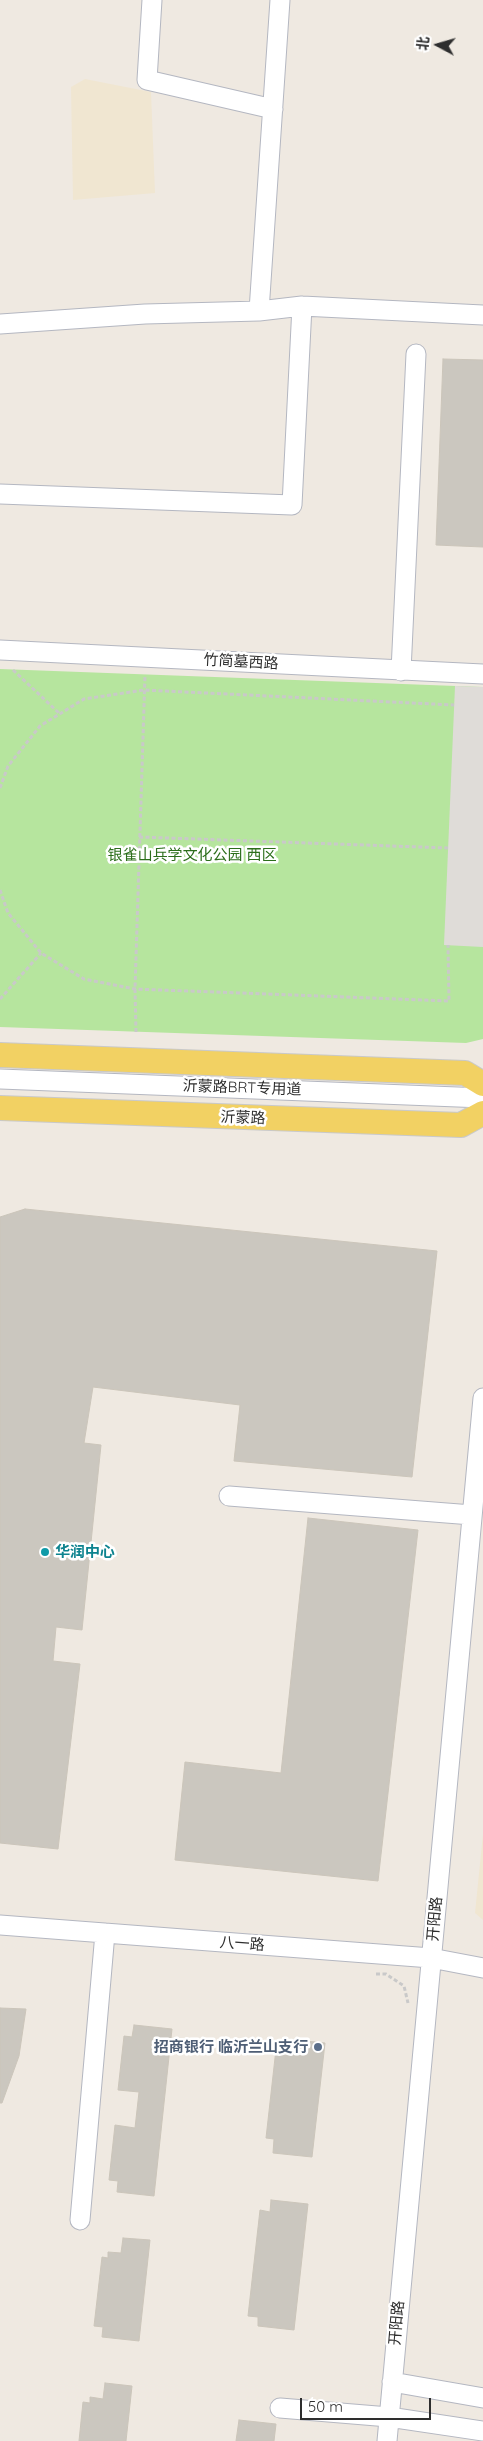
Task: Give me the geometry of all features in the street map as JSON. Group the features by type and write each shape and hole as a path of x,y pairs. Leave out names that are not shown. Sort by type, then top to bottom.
{"main road":[{"path":"0,1055 465,1073 483,1084"},
{"name":"沂蒙路","path":"0,1108 461,1125 483,1113"}],"street":[{"path":"152,0 147,80 274,109"},
{"path":"259,311 280,0"},
{"path":"0,494 292,505 302,306"},
{"path":"0,324 145,314 259,311 302,306 483,316"},
{"path":"401,671 416,354"},
{"name":"竹简墓西路","path":"0,650 483,674"},
{"name":"沂蒙路BRT专用道","path":"0,1079 483,1098"},
{"name":"开阳路","path":"387,2441 483,1398"},
{"path":"229,1496 472,1515"},
{"name":"八一路","path":"0,1925 431,1958 462,1966 483,1968"},
{"path":"80,2220 105,1933"},
{"path":"392,2382 483,2398"},
{"path":"280,2408 389,2417 483,2431"}],"path":[{"path":"136,1032 135,989 139,837 146,657"},
{"path":"13,670 60,714"},
{"path":"0,788 8,766 40,726 84,700 144,690 454,705"},
{"path":"139,837 448,848"},
{"path":"0,890 8,913 41,953 84,979 135,989 449,1001 448,945"},
{"path":"0,999 41,953"},
{"path":"366,1973 386,1974 404,1986 411,2012"}],"shaded area":[{"path":"85,79 151,92 155,193 73,200 71,87"},
{"path":"455,686 483,687 483,947 444,945"},
{"path":"483,1834 483,1920 475,1913"}],"green space":[{"name":"银雀山兵学文化公园 西区","path":"0,669 483,687 483,1039 466,1043 0,1027"}],"building":[{"path":"443,359 483,360 483,547 436,545"},
{"name":"华润中心","path":"25,1209 437,1251 412,1477 234,1461 240,1405 93,1387 84,1443 101,1445 82,1630 56,1627 53,1661 80,1664 58,1849 0,1843 0,1217"},
{"path":"308,1518 418,1530 378,1881 175,1860 185,1762 281,1773"},
{"path":"0,2008 26,2009 19,2056 2,2103 0,2103"},
{"path":"134,2025 172,2029 154,2196 117,2192 118,2181 109,2180 115,2125 135,2128 139,2092 118,2090 124,2036 132,2037"},
{"path":"286,2039 325,2043 312,2157 273,2153 274,2139 266,2138 276,2049 285,2050"},
{"path":"271,2200 308,2204 294,2330 258,2326 258,2317 248,2316 260,2210 270,2212"},
{"path":"123,2238 150,2240 139,2341 102,2337 103,2327 94,2326 102,2257 108,2258 108,2252 121,2253"},
{"path":"105,2383 132,2386 126,2441 79,2441 83,2402 90,2403 90,2397 103,2399"},
{"path":"239,2420 276,2424 274,2441 236,2441"}],"place":[{"name":"华润中心","path":"45,1552"},
{"name":"招商银行 临沂兰山支行","path":"318,2047"}]}
